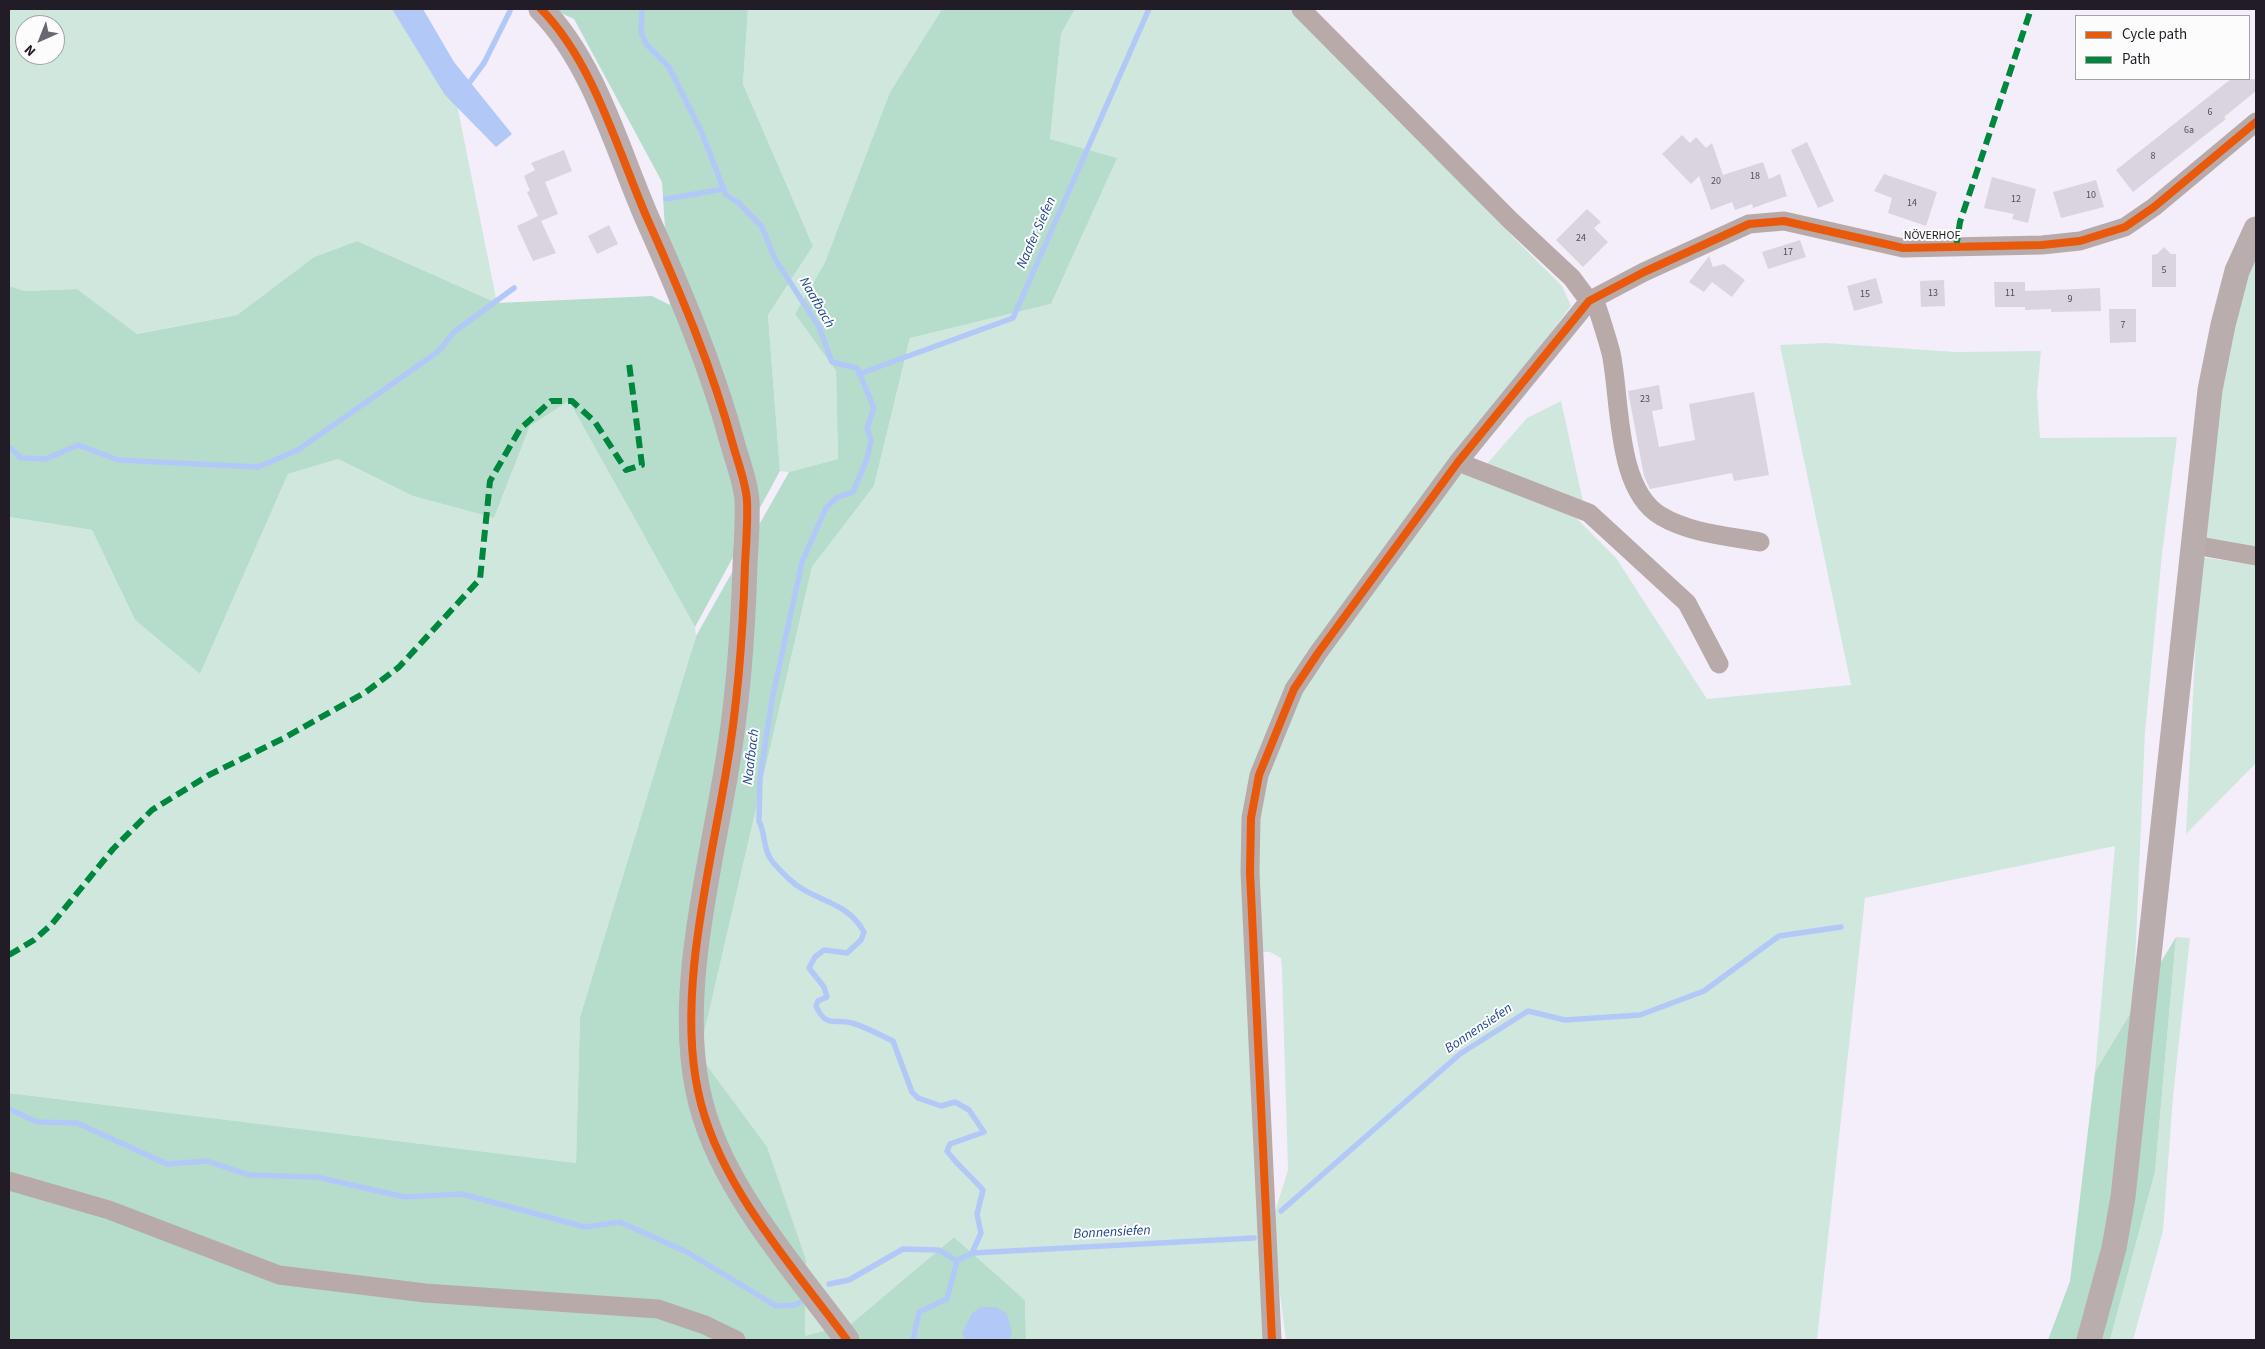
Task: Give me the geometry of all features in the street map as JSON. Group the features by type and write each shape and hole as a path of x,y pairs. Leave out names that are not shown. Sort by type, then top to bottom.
{"main road":[{"path":"541,9 555,23 592,83 686,305 723,407 747,498 743,640 727,767 697,948 690,1012 694,1064 698,1092 713,1138 744,1200 847,1340"},
{"path":"2089,1340 2114,1248 2123,1197 2210,390 2222,326 2237,271 2256,229"}],"street":[{"path":"1301,9 1591,299 1611,354 1622,444 1640,497 1660,516 1683,525 1712,533 1760,542"},
{"name":"NÖVERHOF","path":"1591,299 1644,272 1748,224 1784,221 1903,248 2042,245 2080,241 2125,227 2154,207 2256,122"},
{"path":"1272,1340 1250,872 1251,818 1259,775 1294,689 1318,653 1458,462 1591,299"},
{"path":"1458,462 1589,513 1687,603 1719,664"},
{"path":"2194,545 2256,556"},
{"path":"9,1181 109,1210 279,1274 425,1293 658,1309 705,1325 736,1340"}],"green space":[{"path":"9,9 398,9 453,85 497,303 357,241 314,257 237,315 136,334 77,289 25,291 9,286"},
{"path":"552,9 748,9 743,84 813,246 768,315 780,471 695,627 569,401 530,426 494,518 413,496 338,459 288,474 200,674 135,620 92,530 9,517 9,286 25,291 77,289 137,334 237,315 314,257 357,241 497,303 652,296 670,305 662,182 574,19"},
{"path":"748,9 942,9 890,92 825,262 795,314 836,371 838,459 789,472 780,471 768,315 813,246 743,84"},
{"path":"942,9 1075,9 1061,34 1050,139 1117,158 1051,304 910,338 874,486 812,567 699,1055 767,1147 806,1260 805,1336 851,1324 954,1237 1025,1300 1026,1340 9,1340 9,1093 576,1163 580,1017 696,636 789,472 838,459 836,371 795,314 825,262 890,92"},
{"path":"1075,9 1292,9 1391,107 1485,209 1562,286 1571,306 1315,644 1250,784 1265,1340 1026,1340 1025,1300 954,1237 851,1324 805,1337 806,1260 699,1055 812,567 874,486 910,338 1051,304 1116,158 1050,139 1061,34"},
{"path":"2256,256 2256,551 2234,548 2204,537 2231,320"},
{"path":"1825,343 1956,352 2041,351 2037,394 2040,438 2177,437 2162,554 2145,732 2133,1009 2095,1072 2115,846 1865,898 1817,1340 1286,1340 1271,1225 1288,1170 1282,971 1281,958 1270,952 1258,952 1256,823 1266,775 1297,699 1462,465 1573,515 1616,558 1707,699 1851,685 1780,345"},
{"path":"569,401 695,627 696,636 580,1017 576,1163 9,1093 9,517 92,530 135,620 200,674 288,474 338,459 413,496 494,518 530,426"},
{"path":"1561,401 1584,506 1485,466 1527,418"},
{"path":"2200,557 2256,565 2256,763 2186,834"},
{"path":"2176,937 2190,938 2173,1097 2163,1231 2133,1340 2110,1340 2155,1172"},
{"path":"2176,937 2155,1172 2110,1340 2048,1340 2070,1281 2095,1072"}],"water":[{"path":"392,9 423,9 454,62 512,134 496,147 445,95"},
{"path":"981,1307 996,1307 1007,1314 1012,1332 1009,1340 965,1340 962,1333 972,1313"}],"building":[{"path":"2256,79 2256,91 2224,117 2226,119 2133,192 2116,170 2230,80"},
{"path":"1682,135 1690,143 1696,137 1706,148 1712,143 1723,175 1763,162 1769,179 1780,174 1787,196 1753,208 1752,204 1735,210 1732,202 1711,210 1699,176 1691,184 1662,154"},
{"path":"1807,142 1834,201 1818,208 1791,150"},
{"path":"564,150 572,171 545,182 558,214 541,221 556,253 533,261 517,226 538,216 527,192 530,191 524,176 535,170 531,163"},
{"path":"1884,174 1937,192 1926,226 1888,213 1892,198 1874,191"},
{"path":"1992,177 2036,189 2028,223 2012,219 2014,214 1984,208"},
{"path":"2096,180 2104,207 2061,218 2053,192"},
{"path":"1587,209 1601,222 1594,228 1608,242 1583,267 1556,240"},
{"path":"609,225 618,244 597,254 588,236"},
{"path":"1800,240 1806,257 1768,269 1762,252"},
{"path":"2164,247 2171,254 2176,254 2176,287 2152,287 2152,255 2157,254"},
{"path":"1709,256 1713,267 1724,264 1745,280 1732,297 1712,282 1704,292 1689,282"},
{"path":"1876,278 1883,303 1854,311 1847,286"},
{"path":"1944,280 1945,306 1921,307 1920,281"},
{"path":"1994,282 2025,282 2025,291 2100,288 2101,311 2051,312 2051,309 2025,310 2025,307 1995,307"},
{"path":"2109,309 2136,309 2136,342 2110,343"},
{"path":"1659,385 1663,409 1652,411 1659,447 1695,440 1689,404 1754,392 1769,475 1734,481 1732,473 1650,489 1644,476 1628,391"}],"waterway":[{"name":"Naafbach","path":"642,9 641,32 646,44 669,67 701,131 726,195 739,203 762,227 775,259 819,327 832,362 857,368 874,408 867,428 871,440 867,459 853,492 836,498 826,508 802,562 772,700 760,777 759,821 768,854 778,868 797,886 848,913 857,921 864,932 861,940 847,953 824,950 815,957 809,968 824,987 827,997 818,1001 816,1006 820,1013 828,1020 852,1023 893,1041 912,1092 918,1098 941,1106 955,1102 969,1110 984,1132 950,1144 947,1151 983,1190 977,1214 981,1233 972,1253 957,1261 947,1299 919,1312 913,1340"},
{"name":"Naafer Siefen","path":"859,374 1013,318 1149,9"},
{"path":"467,86 484,63 510,11"},
{"path":"666,199 724,189"},
{"path":"9,447 21,458 46,459 78,445 118,460 258,467 298,450 439,351 454,332 514,288"},
{"name":"Bonnensiefen","path":"1281,1211 1460,1054 1528,1011 1565,1020 1640,1015 1704,991 1779,936 1841,927"},
{"path":"9,1109 37,1122 77,1123 167,1164 207,1161 249,1175 317,1177 404,1197 462,1194 585,1227 620,1222 687,1252 776,1306 795,1305 801,1302"},
{"name":"Bonnensiefen","path":"972,1253 1254,1238"},
{"path":"829,1284 849,1280 903,1249 939,1250 957,1261"}],"marked path":[{"path":"1956,248 1960,222 2031,9"},
{"path":"9,955 34,940 52,924 113,849 152,810 209,775 284,738 366,692 399,667 480,579 490,481 520,429 551,401 572,401 595,422 626,470 642,465 629,363"}],"cycle path":[{"path":"541,9 560,31 576,55 603,108 705,358 742,473 747,501 747,525 739,668 734,720 698,932 693,973 691,1014 693,1053 698,1091 708,1125 722,1159 739,1191 781,1253 847,1340"},
{"path":"1272,1340 1250,872 1251,818 1259,775 1294,689 1318,653 1458,462 1589,301 1644,272 1749,224 1784,221 1903,248 2042,245 2080,241 2125,227 2154,207 2256,122"}]}
